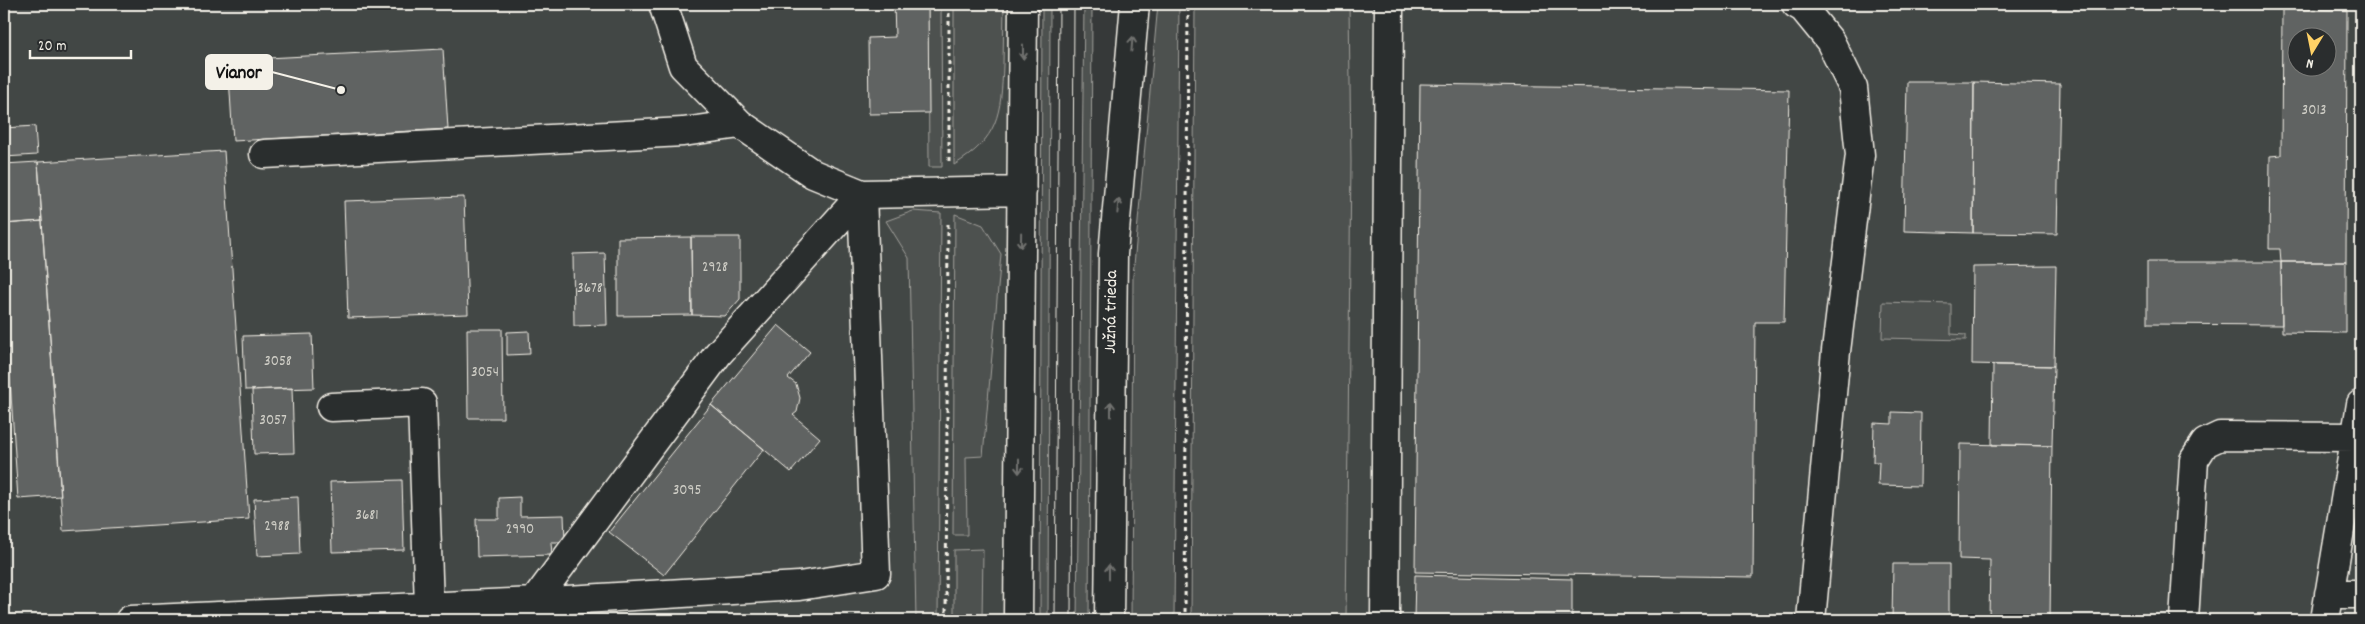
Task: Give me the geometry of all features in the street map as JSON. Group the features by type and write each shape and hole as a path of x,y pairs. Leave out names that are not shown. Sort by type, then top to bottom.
{"street":[{"path":"663,4 683,66 740,124 813,174 862,194 1022,191"},
{"path":"1018,620 1023,4"},
{"name":"Južná trieda","path":"1109,620 1113,254 1135,4"},
{"path":"1385,620 1389,4"},
{"path":"1796,4 1803,8 1830,41 1853,88 1860,155 1836,351 1811,620"},
{"path":"264,154 683,132 740,124"},
{"path":"533,611 718,354 862,194"},
{"path":"130,620 219,618 429,606 533,611 799,586 876,574 862,194"},
{"path":"331,407 422,403 429,606"},
{"path":"2327,607 2361,404"},
{"path":"2184,620 2194,460 2204,443 2220,436 2356,437"},
{"path":"2327,607 2361,594"}],"path":[{"path":"946,620 949,4"},
{"path":"1184,620 1188,4"}],"shaded area":[{"path":"4,4 1018,4 1016,620 4,620"},
{"path":"928,4 941,4 942,167 929,167"},
{"path":"954,4 1004,4 1001,98 995,123 980,145 954,165"},
{"path":"1042,4 1050,4 1048,620 1040,620"},
{"path":"1084,4 1092,4 1089,620 1077,620"},
{"path":"1158,4 1179,4 1174,620 1131,620 1133,276"},
{"path":"1195,4 2361,4 2361,620 1191,620"},
{"path":"1195,4 1349,4 1351,162 1346,620 1191,620"},
{"path":"913,211 941,213 938,620 916,620 909,258 886,221"},
{"path":"955,214 983,225 1001,254 983,456 966,457 967,535 953,535"},
{"path":"1883,302 1951,304 1951,334 1966,335 1966,340 1882,338"},
{"path":"983,549 982,620 954,620 954,550"}],"building":[{"path":"768,4 826,4 826,6 768,9"},
{"path":"894,4 928,4 929,113 869,114 868,38 895,37"},
{"path":"2282,9 2347,10 2346,262 2281,262 2280,249 2269,249 2270,156 2281,155"},
{"path":"443,49 448,129 233,141 228,60"},
{"path":"1907,82 1974,82 1973,233 1904,231"},
{"path":"1974,82 2060,84 2057,234 1973,233"},
{"path":"1420,84 1789,90 1784,322 1755,322 1753,577 1415,572"},
{"path":"35,126 37,155 4,157 4,128"},
{"path":"224,151 249,519 63,531 38,162"},
{"path":"38,162 42,221 4,224 4,164"},
{"path":"464,197 468,314 348,318 344,201"},
{"path":"42,221 61,496 18,499 4,291 4,224"},
{"path":"691,237 692,315 618,316 618,238"},
{"path":"691,237 740,237 740,299 725,316 692,315"},
{"path":"605,253 607,325 574,326 573,254"},
{"path":"2147,262 2281,262 2282,325 2147,324"},
{"path":"2281,262 2346,262 2346,333 2282,332"},
{"path":"2056,266 2054,366 1972,364 1973,267"},
{"path":"778,325 810,352 788,378 796,384 800,398 797,412 793,415 820,438 791,472 711,405"},
{"path":"467,329 502,329 503,418 468,418"},
{"path":"529,331 530,354 507,355 507,332"},
{"path":"312,334 314,388 245,390 243,336"},
{"path":"1993,365 2054,366 2052,446 1992,445"},
{"path":"292,388 294,453 254,454 252,390"},
{"path":"711,405 764,449 664,575 609,532"},
{"path":"1892,412 1921,413 1920,486 1878,485 1879,462 1873,462 1874,423 1892,424"},
{"path":"1960,444 2052,446 2050,620 1989,620 1990,560 1959,559"},
{"path":"402,480 404,550 332,552 330,482"},
{"path":"298,497 300,554 257,556 254,499"},
{"path":"520,497 520,516 564,515 565,542 551,542 552,555 477,557 476,519 499,519 499,498"},
{"path":"1893,564 1949,564 1949,620 1892,620"},
{"path":"1415,575 1572,579 1572,620 1414,620"}],"tram line":[{"path":"1055,620 1059,4"},
{"path":"1071,620 1074,4"}],"place":[{"name":"Vianor","path":"341,90"}]}
